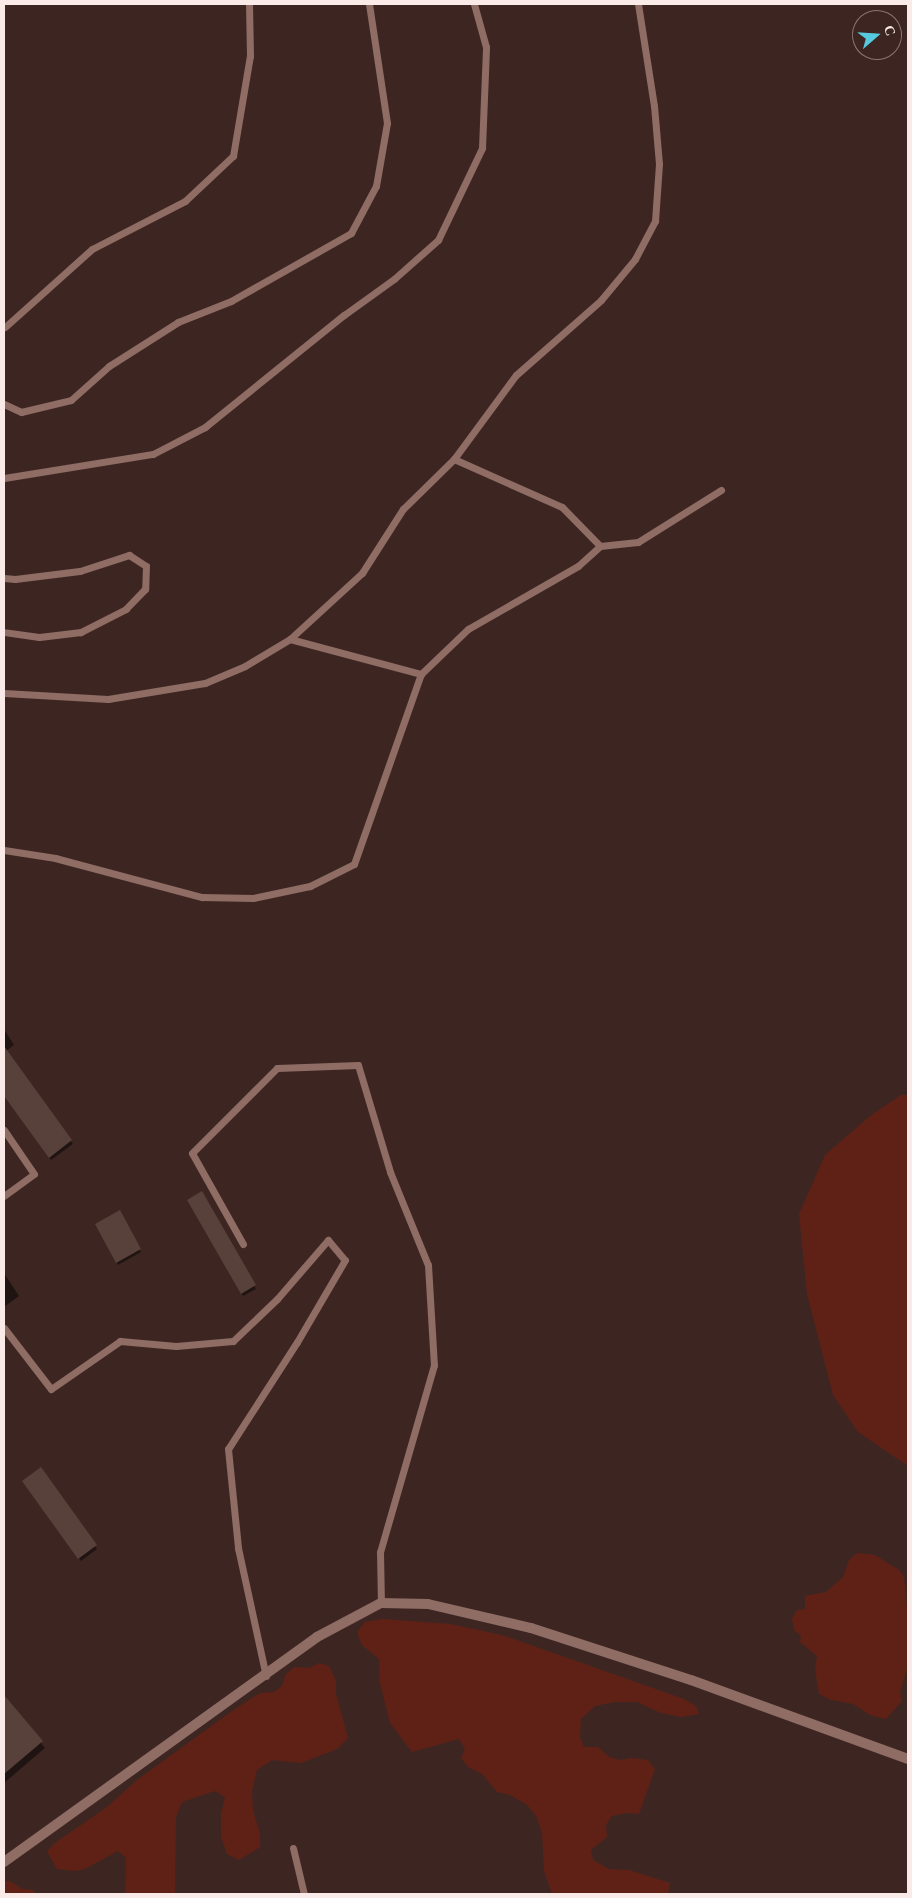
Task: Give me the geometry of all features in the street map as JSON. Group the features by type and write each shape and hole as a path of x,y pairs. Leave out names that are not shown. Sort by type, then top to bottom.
{"street":[{"path":"4,1862 266,1676 317,1637 381,1603 428,1604 531,1628 691,1680 908,1759"}],"lane":[{"path":"5,327 92,248 185,201 233,156 250,56 249,4"},
{"path":"4,404 21,412 71,400 109,366 178,322 231,301 351,233 376,186 387,123 370,4"},
{"path":"4,478 153,454 205,427 344,315 394,279 438,240 482,148 486,47 474,4"},
{"path":"4,694 108,699 205,683 245,666 290,639 362,573 403,509 454,459 516,375 606,294 635,259 655,221 659,164 654,106 638,4"},
{"path":"454,459 562,507 600,546"},
{"path":"4,850 55,858 202,897 252,898 310,886 354,864 421,674 468,629 578,566 600,546 638,542 721,490"},
{"path":"4,578 15,579 80,571 129,556 146,566 144,589 126,609 81,632 39,637 4,632"},
{"path":"290,639 421,674"},
{"path":"243,1244 192,1153 277,1068 358,1065 390,1172 428,1265 434,1365 380,1552 381,1603"},
{"path":"4,1130 34,1174 4,1196"},
{"path":"4,1328 51,1389 120,1341 176,1346 233,1341 277,1298 328,1240 345,1260 297,1342 228,1448 238,1548 266,1676"},
{"path":"293,1848 304,1894"}],"shaded area":[{"path":"901,1095 908,1095 908,1466 858,1432 833,1395 807,1294 799,1214 825,1155 870,1116"},
{"path":"857,1553 875,1555 899,1570 904,1577 908,1618 907,1669 900,1692 902,1701 886,1719 870,1715 853,1704 831,1700 819,1694 815,1670 817,1656 800,1642 801,1636 794,1630 792,1619 797,1610 805,1609 805,1596 826,1592 843,1577 849,1560"},
{"path":"383,1619 450,1624 502,1635 684,1699 696,1706 699,1714 681,1717 661,1713 637,1702 615,1702 595,1706 581,1719 580,1737 584,1747 598,1747 609,1757 620,1760 632,1758 648,1760 655,1769 639,1814 627,1813 612,1816 606,1825 607,1837 591,1850 593,1860 609,1869 629,1870 670,1883 668,1894 552,1894 544,1871 542,1832 536,1816 527,1805 510,1795 497,1792 482,1774 468,1767 461,1758 465,1749 459,1739 412,1752 390,1723 380,1684 379,1659 362,1645 357,1632 365,1622"},
{"path":"319,1663 329,1666 336,1681 336,1694 348,1738 337,1749 301,1763 272,1760 257,1770 252,1791 253,1811 260,1833 260,1847 239,1860 227,1854 221,1837 221,1814 225,1797 215,1791 182,1802 176,1817 175,1894 125,1894 126,1858 118,1851 85,1869 74,1871 57,1869 47,1851 55,1843 107,1807 137,1780 232,1711 260,1693 274,1692 282,1686 286,1674 294,1667 309,1668"},
{"path":"5,1881 10,1881 22,1889 34,1890 34,1894 4,1894"}],"building":[{"path":"4,1046 72,1140 49,1158 4,1096"},
{"path":"202,1191 256,1285 241,1294 187,1200"},
{"path":"120,1210 141,1249 116,1263 95,1224"},
{"path":"41,1467 97,1545 78,1559 22,1481"},
{"path":"4,1695 43,1741 4,1774"}]}
